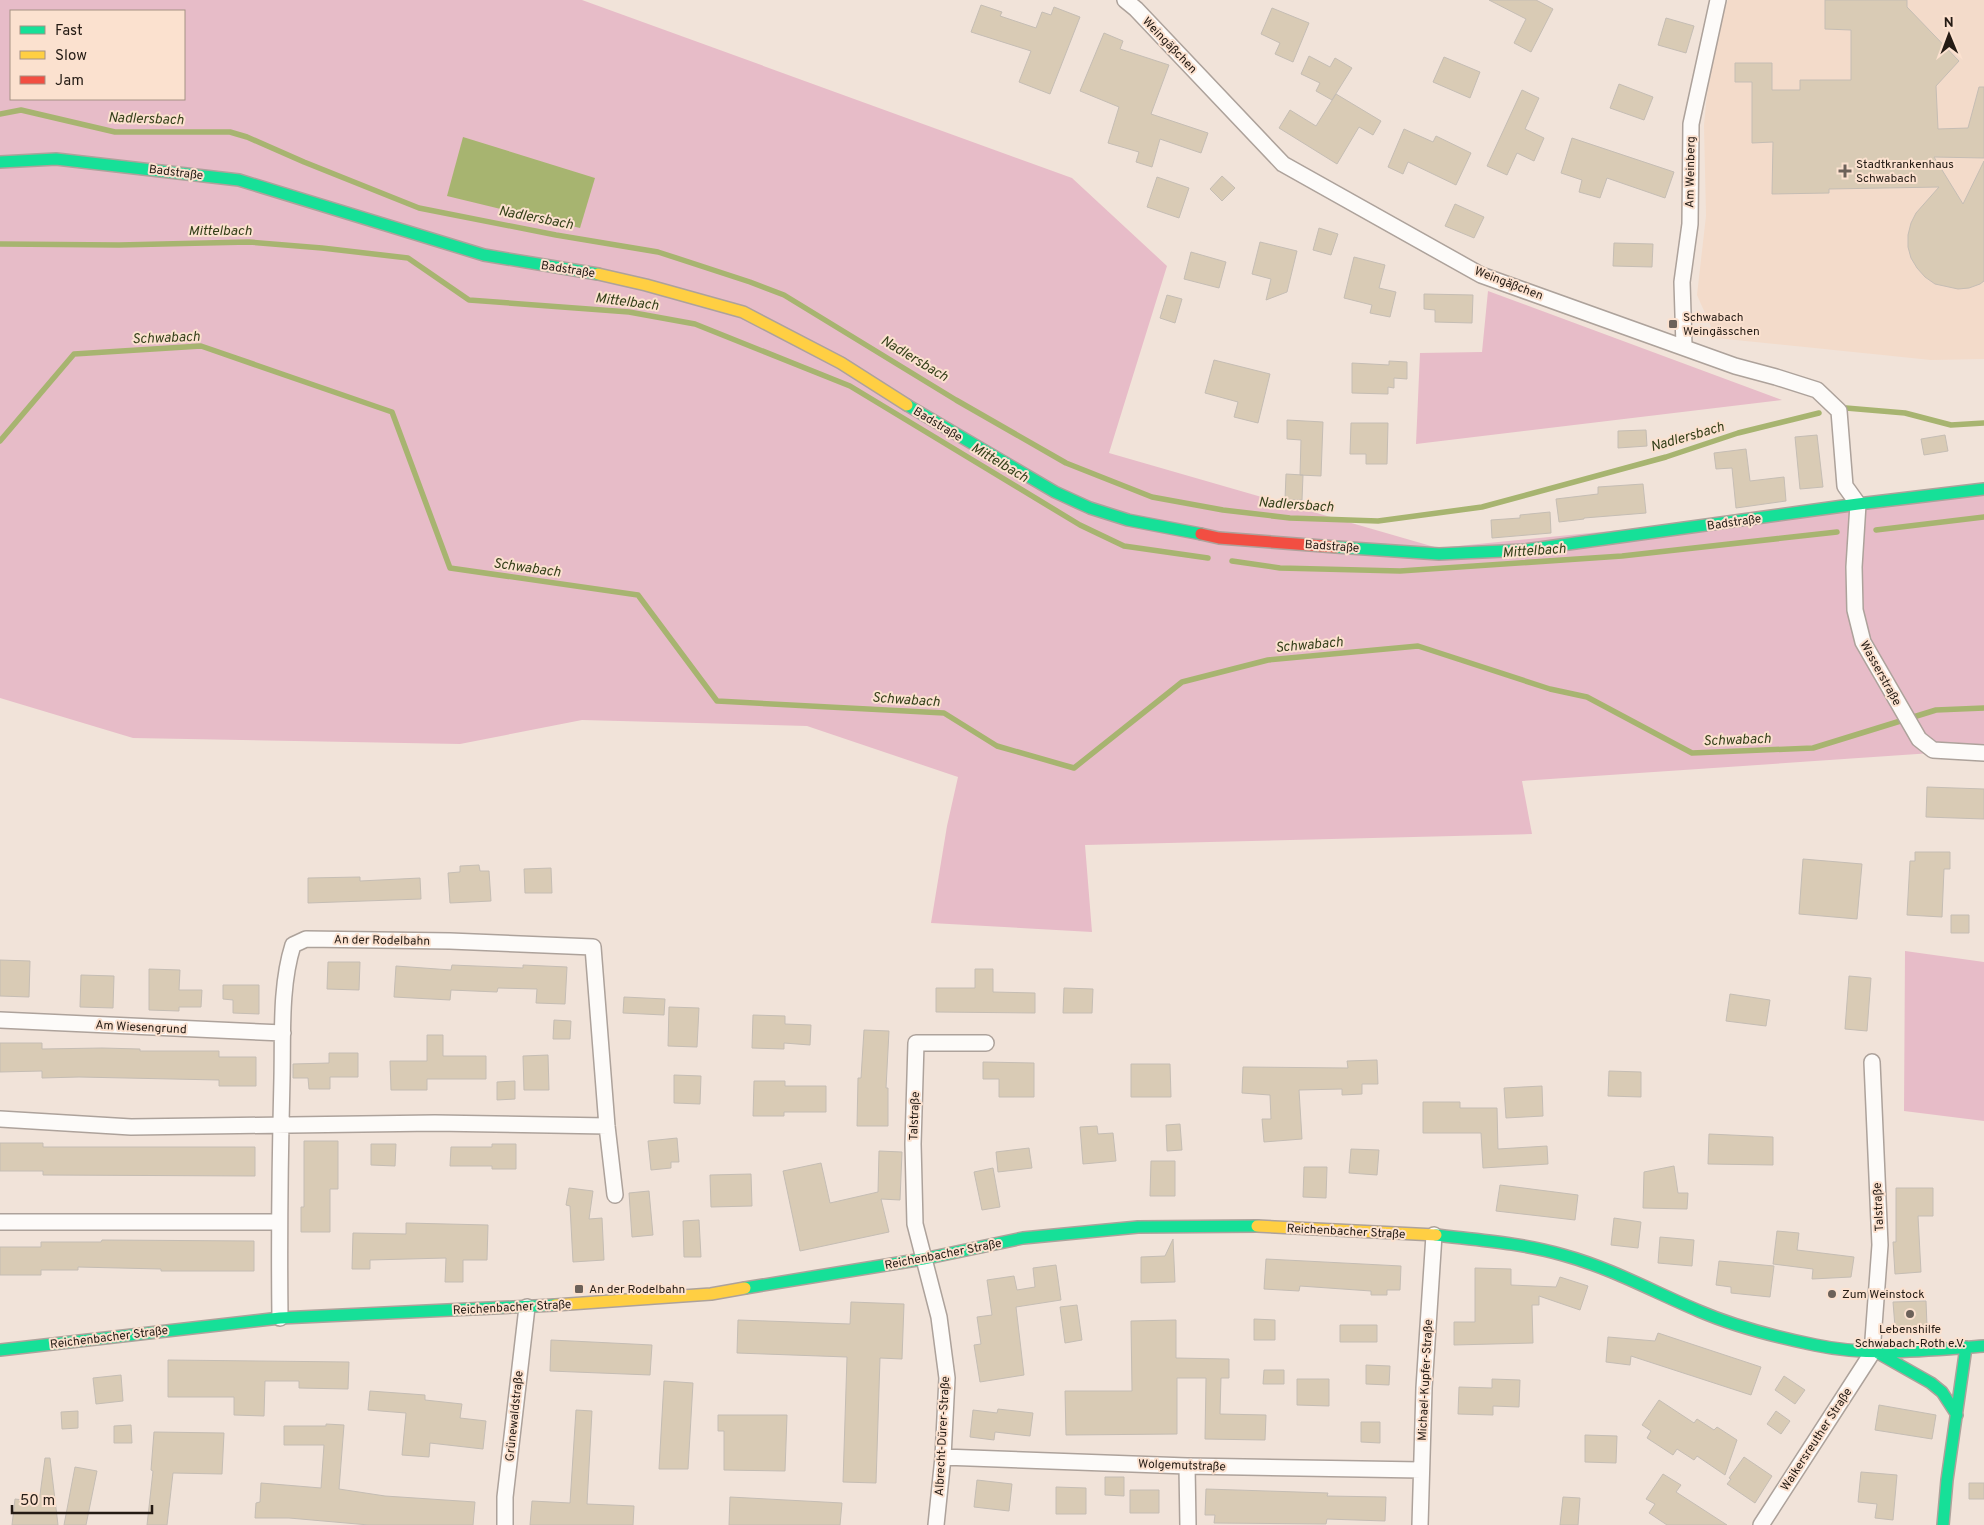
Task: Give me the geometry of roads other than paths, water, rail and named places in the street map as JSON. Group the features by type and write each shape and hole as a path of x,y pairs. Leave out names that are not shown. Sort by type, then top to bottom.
{"street":[{"name":"Am Weinberg","path":"1684,346 1682,282 1690,224 1691,124 1718,0"},
{"name":"Weingäßchen","path":"1133,3 1283,164 1481,274 1684,346 1734,366 1776,376 1817,390 1839,411 1845,486 1858,504"},
{"name":"Badstraße","path":"0,162 56,159 238,180 484,254 605,275 743,312 841,363 934,422 1055,492 1090,508 1128,520 1219,538 1439,554 1488,552 1566,546 1858,504 1984,489"},
{"name":"Wasserstraße","path":"1858,504 1854,567 1855,610 1862,642 1919,739 1933,750 1984,752"},
{"name":"An der Rodelbahn","path":"283,1033 287,965 293,945 306,940 450,941 593,947 607,1126 615,1195"},
{"name":"Am Wiesengrund","path":"0,1020 283,1033"},
{"path":"280,1318 278,1222 283,1033"},
{"name":"Talstraße","path":"923,1258 915,1224 916,1042 986,1042"},
{"name":"Talstraße","path":"1872,1062 1880,1245 1875,1353"},
{"path":"0,1119 132,1127 435,1122 607,1126"},
{"path":"0,1222 278,1222"},
{"name":"Reichenbacher Straße","path":"0,1350 280,1318 526,1307 711,1294 780,1284 1023,1238 1138,1227 1264,1226 1434,1235 1497,1242 1563,1256 1639,1283 1700,1312 1762,1333 1817,1346 1875,1353"},
{"name":"Michael-Kupfer-Straße","path":"1420,1525 1425,1360 1434,1235"},
{"name":"Albrecht-Dürer-Straße","path":"923,1258 939,1316 947,1378 943,1457 936,1525"},
{"name":"Grünewaldstraße","path":"505,1525 505,1497 526,1307"},
{"path":"1875,1353 1984,1346"},
{"path":"1943,1525 1945,1489 1966,1347"},
{"path":"1875,1353 1931,1383 1942,1392 1957,1415"},
{"name":"Waikersreuther Straße","path":"1761,1525 1875,1353"},
{"name":"Wolgemutstraße","path":"943,1457 1187,1466 1421,1470"},
{"path":"1187,1466 1188,1525"}],"water":[{"path":"463,137 595,178 580,228 447,196"}],"waterway":[{"name":"Nadlersbach","path":"0,114 21,110 115,132 230,132 247,137 419,208 556,235 658,252 784,295 956,400 1066,463 1152,497 1223,510 1290,518 1378,521 1482,507 1666,457 1738,433 1819,413"},
{"name":"Mittelbach","path":"0,244 119,245 249,242 322,248 408,258 469,300 629,312 695,324 850,386 1080,525 1124,546 1208,558"},
{"name":"Schwabach","path":"0,441 74,354 201,346 392,412 450,568 638,595 717,701 944,713 997,746 1074,768 1182,682 1268,660 1418,646 1550,689 1587,697 1692,753 1813,748 1936,710 1984,708"},
{"name":"Nadlersbach","path":"1846,408 1905,413 1951,425 1984,423"},
{"name":"Mittelbach","path":"1876,530 1984,517"},
{"name":"Mittelbach","path":"1232,561 1280,568 1400,571 1622,556 1837,532"}],"place":[{"name":"Stadtkrankenhaus Schwabach","path":"1845,171"},
{"name":"Schwabach Weingässchen","path":"1673,324"},
{"name":"An der Rodelbahn","path":"579,1289"},
{"name":"Zum Weinstock","path":"1832,1294"},
{"name":"Lebenshilfe Schwabach-Roth e.V.","path":"1910,1314"}]}
